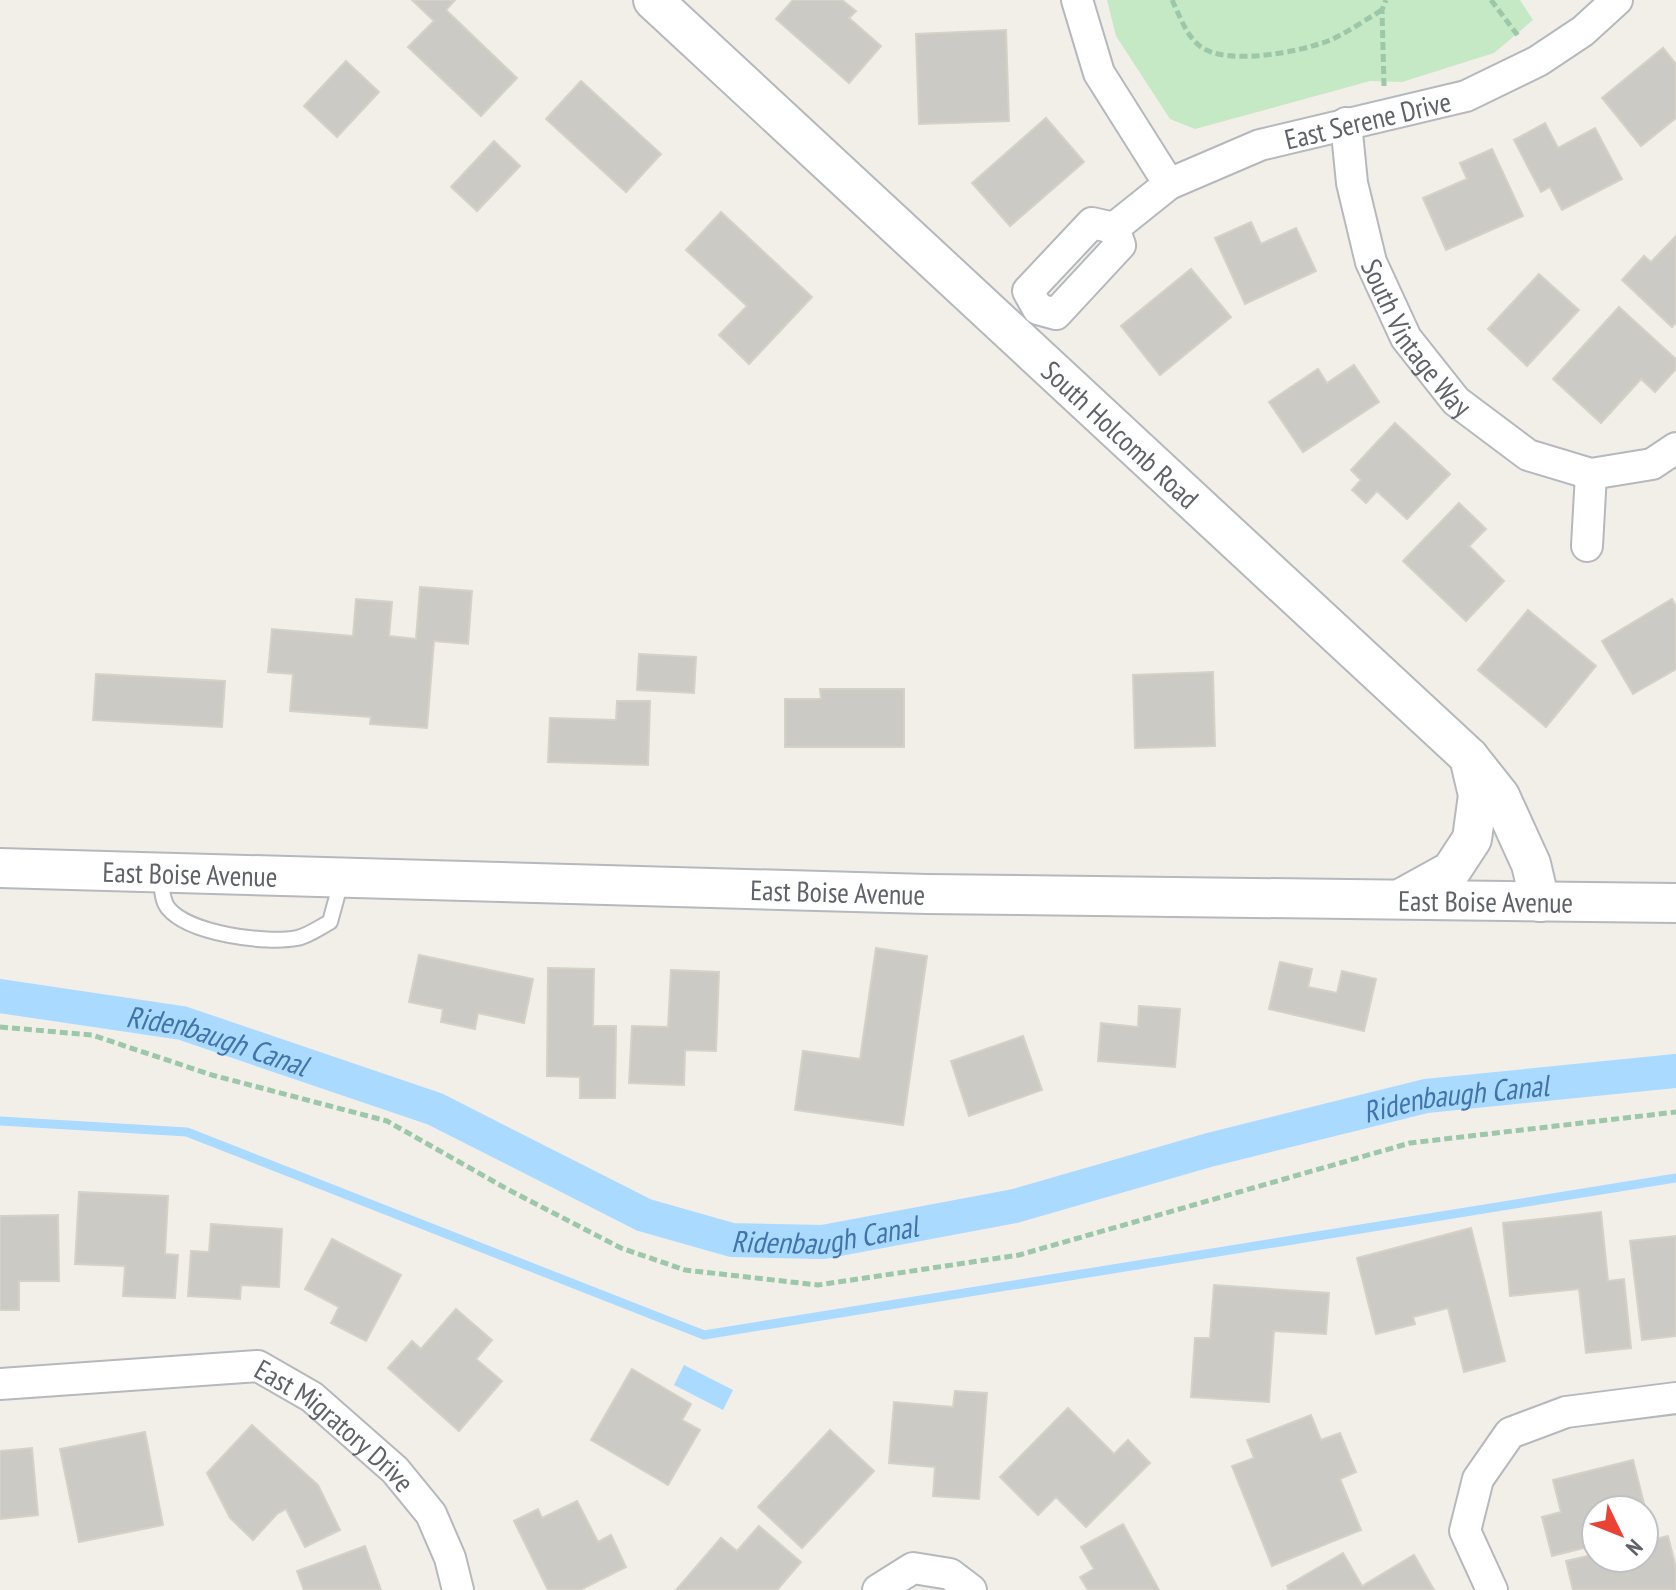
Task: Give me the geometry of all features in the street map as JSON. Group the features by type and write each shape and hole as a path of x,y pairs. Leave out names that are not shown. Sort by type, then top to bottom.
{"street":[{"name":"South Holcomb Road","path":"653,0 1025,322 1469,757 1500,796 1531,864 1540,902"},
{"path":"1077,0 1099,73 1169,184"},
{"name":"East Serene Drive","path":"1025,322 1028,291 1092,223 1114,228 1169,184 1260,145 1466,96 1538,61 1583,31 1617,0"},
{"name":"South Vintage Way","path":"1346,123 1352,183 1371,262 1406,338 1456,401 1528,455 1591,474"},
{"path":"1587,546 1591,474 1652,464 1676,448"},
{"path":"1399,900 1451,871 1472,839 1478,795 1469,757"},
{"name":"East Boise Avenue","path":"0,868 927,894 1676,903"},
{"name":"East Migratory Drive","path":"0,1384 258,1366 312,1397 395,1470 431,1514 450,1558 458,1590"},
{"path":"1492,1590 1465,1531 1478,1479 1510,1433 1566,1412 1676,1398"},
{"path":"878,1590 913,1568 950,1574 971,1590"}],"lane":[{"path":"160,872 164,899 169,909 182,920 229,937 287,940 301,937 330,922 342,877"}],"path":[{"path":"1172,0 1187,32 1202,48 1226,55 1279,54 1329,40 1382,10"},
{"path":"1385,114 1382,10 1386,0"},
{"path":"1491,0 1538,61"},
{"path":"0,1027 92,1035 212,1075 387,1121 507,1189 621,1248 685,1270 818,1285 1019,1255 1410,1143 1676,1112"}],"green space":[{"path":"1107,0 1520,0 1533,20 1494,53 1402,82 1370,81 1195,129 1170,119 1116,36"}],"water":[{"path":"684,1365 733,1390 723,1410 674,1385"}],"building":[{"path":"412,0 455,0 446,10 517,78 481,116 408,47 434,21"},
{"path":"793,0 842,0 856,11 849,18 881,46 849,83 776,19"},
{"path":"1006,30 1009,121 919,124 916,34"},
{"path":"1663,48 1676,64 1676,118 1641,146 1602,98"},
{"path":"346,61 379,92 337,137 304,106"},
{"path":"581,81 661,154 626,192 546,119"},
{"path":"1046,118 1084,162 1010,226 972,183"},
{"path":"1545,123 1558,148 1595,128 1622,179 1562,210 1550,187 1541,192 1514,140"},
{"path":"494,141 520,166 477,211 451,187"},
{"path":"1492,149 1523,216 1446,250 1423,198 1467,179 1460,163"},
{"path":"721,212 812,297 749,364 719,335 747,306 686,250"},
{"path":"1251,222 1261,244 1296,228 1316,271 1245,304 1215,238"},
{"path":"1676,236 1676,323 1672,327 1622,280 1644,256 1651,262"},
{"path":"1191,269 1231,317 1160,375 1121,326"},
{"path":"1539,274 1579,310 1527,366 1488,329"},
{"path":"1619,307 1676,359 1676,369 1655,392 1641,379 1601,423 1553,379"},
{"path":"1354,365 1379,402 1303,452 1269,402 1318,369 1327,383"},
{"path":"1395,423 1450,474 1407,519 1377,491 1366,503 1352,490 1361,480 1351,470"},
{"path":"1459,503 1486,529 1469,546 1504,581 1466,621 1403,561"},
{"path":"420,587 472,591 468,644 434,641 427,728 370,724 371,717 290,711 293,674 268,672 272,629 353,636 356,599 392,602 389,636 416,639"},
{"path":"1672,599 1676,607 1676,669 1633,694 1602,641"},
{"path":"1528,610 1596,666 1546,727 1478,670"},
{"path":"639,654 696,657 694,693 637,690"},
{"path":"1213,672 1215,746 1135,748 1133,675"},
{"path":"96,674 225,681 222,727 93,720"},
{"path":"820,689 904,689 904,747 785,747 785,699 821,699"},
{"path":"617,701 650,701 648,765 548,762 550,718 616,720"},
{"path":"876,948 927,956 903,1125 795,1110 803,1051 860,1059"},
{"path":"419,955 533,979 524,1023 478,1013 475,1029 441,1022 443,1009 409,1002"},
{"path":"1280,962 1312,969 1308,987 1337,993 1342,971 1376,979 1364,1031 1269,1009"},
{"path":"548,968 594,969 593,1026 616,1026 615,1098 580,1098 580,1077 547,1076"},
{"path":"671,970 719,972 716,1051 685,1050 684,1085 629,1083 632,1026 668,1027"},
{"path":"1139,1006 1180,1009 1175,1067 1098,1061 1101,1023 1138,1027"},
{"path":"1023,1036 1042,1090 969,1116 951,1061"},
{"path":"79,1192 168,1196 165,1254 178,1255 175,1298 123,1296 125,1266 75,1264"},
{"path":"1601,1212 1608,1281 1624,1279 1631,1348 1586,1353 1579,1289 1510,1296 1503,1223"},
{"path":"58,1215 59,1281 19,1281 19,1310 0,1310 0,1216"},
{"path":"211,1224 282,1229 279,1287 241,1285 240,1299 188,1296 191,1251 209,1252"},
{"path":"1471,1228 1505,1361 1464,1372 1448,1308 1413,1317 1415,1324 1376,1334 1357,1258"},
{"path":"1676,1236 1676,1336 1642,1340 1630,1241"},
{"path":"332,1239 401,1275 366,1341 331,1323 339,1307 305,1289"},
{"path":"1214,1285 1329,1293 1326,1334 1274,1331 1269,1402 1191,1397 1195,1338 1210,1338"},
{"path":"456,1309 492,1340 476,1359 502,1381 459,1431 388,1368 412,1341 421,1349"},
{"path":"632,1369 691,1404 682,1420 700,1430 668,1485 591,1440"},
{"path":"955,1391 987,1393 979,1499 933,1496 935,1467 889,1463 894,1402 953,1407"},
{"path":"1068,1408 1114,1454 1128,1440 1150,1463 1086,1527 1056,1497 1038,1515 1000,1477"},
{"path":"1311,1415 1321,1440 1340,1433 1356,1472 1340,1479 1361,1530 1272,1566 1232,1466 1254,1458 1247,1440"},
{"path":"252,1425 318,1485 340,1530 305,1547 286,1509 277,1514 253,1540 230,1518 207,1473"},
{"path":"830,1430 874,1471 802,1548 758,1507"},
{"path":"145,1432 163,1525 79,1542 60,1449"},
{"path":"32,1448 38,1515 0,1519 0,1451"},
{"path":"1633,1460 1642,1494 1580,1494 1580,1549 1552,1556 1542,1517 1561,1512 1553,1480"},
{"path":"577,1501 598,1542 611,1535 626,1567 580,1590 548,1590 514,1521 538,1509 542,1518"},
{"path":"1123,1524 1159,1590 1088,1590 1080,1577 1094,1569 1081,1547"},
{"path":"759,1526 801,1562 777,1590 676,1590 721,1538 737,1551"},
{"path":"1668,1536 1676,1568 1676,1590 1573,1590 1566,1561 1580,1558 1580,1574 1660,1574 1660,1538"},
{"path":"365,1546 381,1590 304,1590 297,1571"},
{"path":"1343,1553 1362,1586 1414,1555 1434,1590 1289,1590 1287,1586"}],"waterway":[{"name":"Ridenbaugh Canal","path":"0,996 182,1023 435,1109 644,1215 732,1240 823,1242 1015,1206 1209,1150 1426,1096 1676,1071"},
{"path":"0,1121 187,1132 704,1335 1676,1178"}]}
